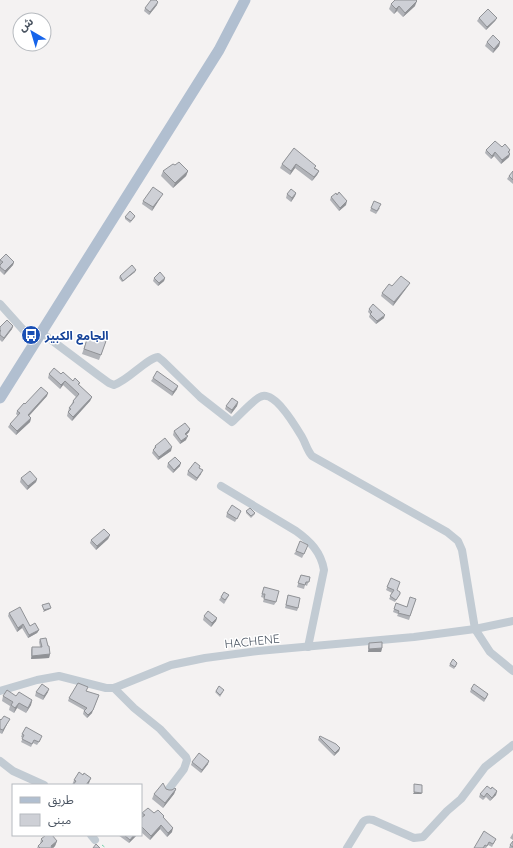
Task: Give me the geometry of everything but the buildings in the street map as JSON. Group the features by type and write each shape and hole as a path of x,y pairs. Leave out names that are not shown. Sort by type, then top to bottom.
{"main road":[{"path":"0,397 42,333 96,243 219,50 245,0"}],"street":[{"path":"0,304 35,343"},
{"path":"42,333 109,383 114,384 124,380 151,359 158,357 164,361 200,397 232,422 259,397 268,396 285,411 303,439 307,451 312,456 447,532 458,541 462,550 475,629 490,652 513,671"},
{"path":"221,486 296,531 315,548 323,563 324,570 308,648"},
{"name":"HACHENE","path":"114,688 171,665 198,659 258,651 308,648 414,637 475,629 513,620"},
{"path":"0,690 59,676 106,688 114,688 134,708 160,729 186,757 187,760 184,769 168,790"},
{"path":"347,848 364,822 368,819 414,838 423,837 447,811 461,799 485,767 513,745"},
{"path":"0,761 13,771 42,784"}],"place":[{"name":"الجامع الكبير","path":"31,335"}]}
